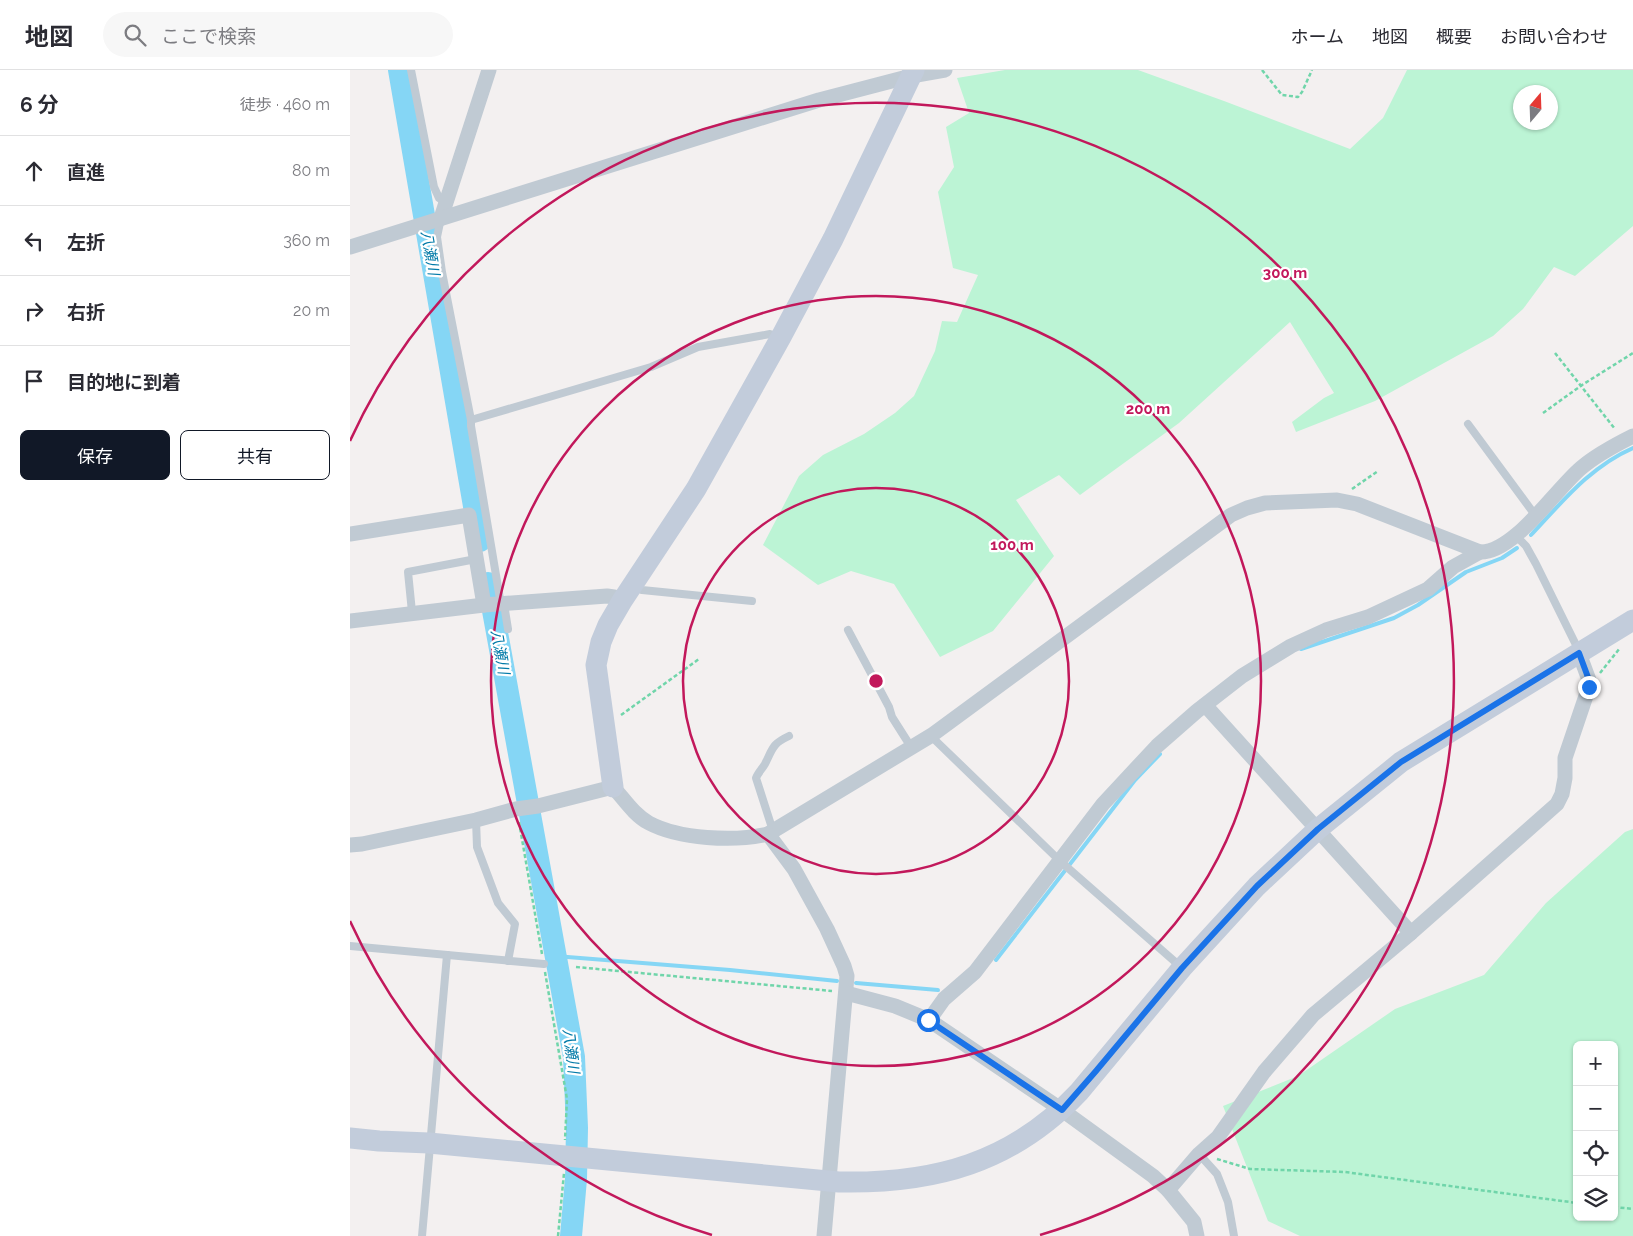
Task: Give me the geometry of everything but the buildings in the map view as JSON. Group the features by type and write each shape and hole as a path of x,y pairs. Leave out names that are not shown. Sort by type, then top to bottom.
{"street":[{"path":"437,220 446,203 489,70"},
{"path":"350,247 819,100 912,73 945,70"},
{"path":"912,73 833,239 781,337 696,489 608,625 597,654 597,675 613,787 640,817 660,828 701,837 748,838 770,833 932,735 1231,515 1246,508 1265,503 1337,500 1357,504 1480,552 1487,552 1494,550 1516,536 1580,469 1628,438"},
{"path":"350,534 469,515 476,559 494,604"},
{"path":"928,1020 944,999 975,972 1110,797 1158,746 1205,705 1242,676 1291,646 1326,630 1368,617 1428,590 1453,567 1480,552"},
{"path":"350,621 412,612 611,596 627,593"},
{"path":"350,1138 379,1142 429,1143 859,1182 892,1182 936,1175 960,1168 1010,1147 1062,1110 1182,968 1257,886 1318,829 1401,762 1633,620"},
{"path":"1168,1190 1199,1154 1218,1136 1264,1072 1313,1015 1411,933 1557,804 1562,794 1566,758 1589,687 1589,680 1579,653"},
{"path":"1205,705 1411,933"},
{"path":"350,845 476,820 613,787"},
{"path":"770,833 794,869 830,937 847,976 824,1236"},
{"path":"846,993 895,1006 928,1020 1062,1110 1153,1176 1168,1190 1194,1222 1197,1236"}],"lane":[{"path":"411,70 434,187 439,198 446,203"},
{"path":"437,220 437,237 442,272 471,420 470,426 500,599 494,604 508,629"},
{"path":"471,420 652,367 698,347 770,334 781,337"},
{"path":"1468,424 1535,515"},
{"path":"1516,536 1526,546 1536,564 1579,653"},
{"path":"412,612 408,572 476,559"},
{"path":"627,593 642,590 752,601"},
{"path":"848,630 889,706 892,717 912,747"},
{"path":"932,735 1060,861 1182,968"},
{"path":"770,833 756,778 764,766 772,747 778,741 789,736"},
{"path":"476,820 477,847 498,903 515,924 508,961"},
{"path":"350,946 544,964"},
{"path":"422,1236 447,955"},
{"path":"1199,1154 1217,1174 1228,1202 1234,1236"}],"path":[{"path":"1262,70 1282,95 1298,97 1312,70"},
{"path":"1555,353 1628,438"},
{"path":"1543,413 1582,385 1633,353"},
{"path":"1337,500 1378,471"},
{"path":"1589,687 1624,644"},
{"path":"604,724 614,720 699,659"},
{"path":"518,809 567,1100 566,1156 558,1236"},
{"path":"576,967 846,993"},
{"path":"1199,1154 1250,1169 1345,1172 1573,1202"},
{"path":"1618,1207 1633,1209"}],"green space":[{"path":"1005,70 1138,70 1350,149 1383,118 1407,70 1633,70 1633,226 1575,276 1554,267 1523,309 1493,336 1375,401 1296,432 1292,422 1324,398 1334,393 1290,322 1179,423 1080,495 1059,475 1016,500 1054,556 993,631 940,657 894,584 851,571 818,585 763,545 799,476 823,455 864,434 895,413 914,396 935,351 942,321 957,322 978,275 953,268 938,192 954,167 946,127 969,113 957,78"},
{"path":"1633,829 1633,1236 1300,1236 1268,1221 1223,1106 1298,1076 1395,1009 1484,975 1546,903 1625,832"}],"waterway":[{"name":"八瀬川","path":"399,70 480,541"},
{"path":"1531,535 1590,475 1633,448"},
{"path":"1301,649 1394,618 1418,605 1466,572 1502,558 1517,548"},
{"name":"八瀬川","path":"488,583 574,1057 577,1128 576,1179 571,1236"},
{"path":"996,960 1135,780 1160,754"},
{"path":"555,956 730,970 837,981"},
{"path":"856,983 938,990"}],"route":[{"path":"928,1020 1062,1110 1182,968 1257,886 1318,829 1401,762 1579,653 1589,680 1589,687"}]}
